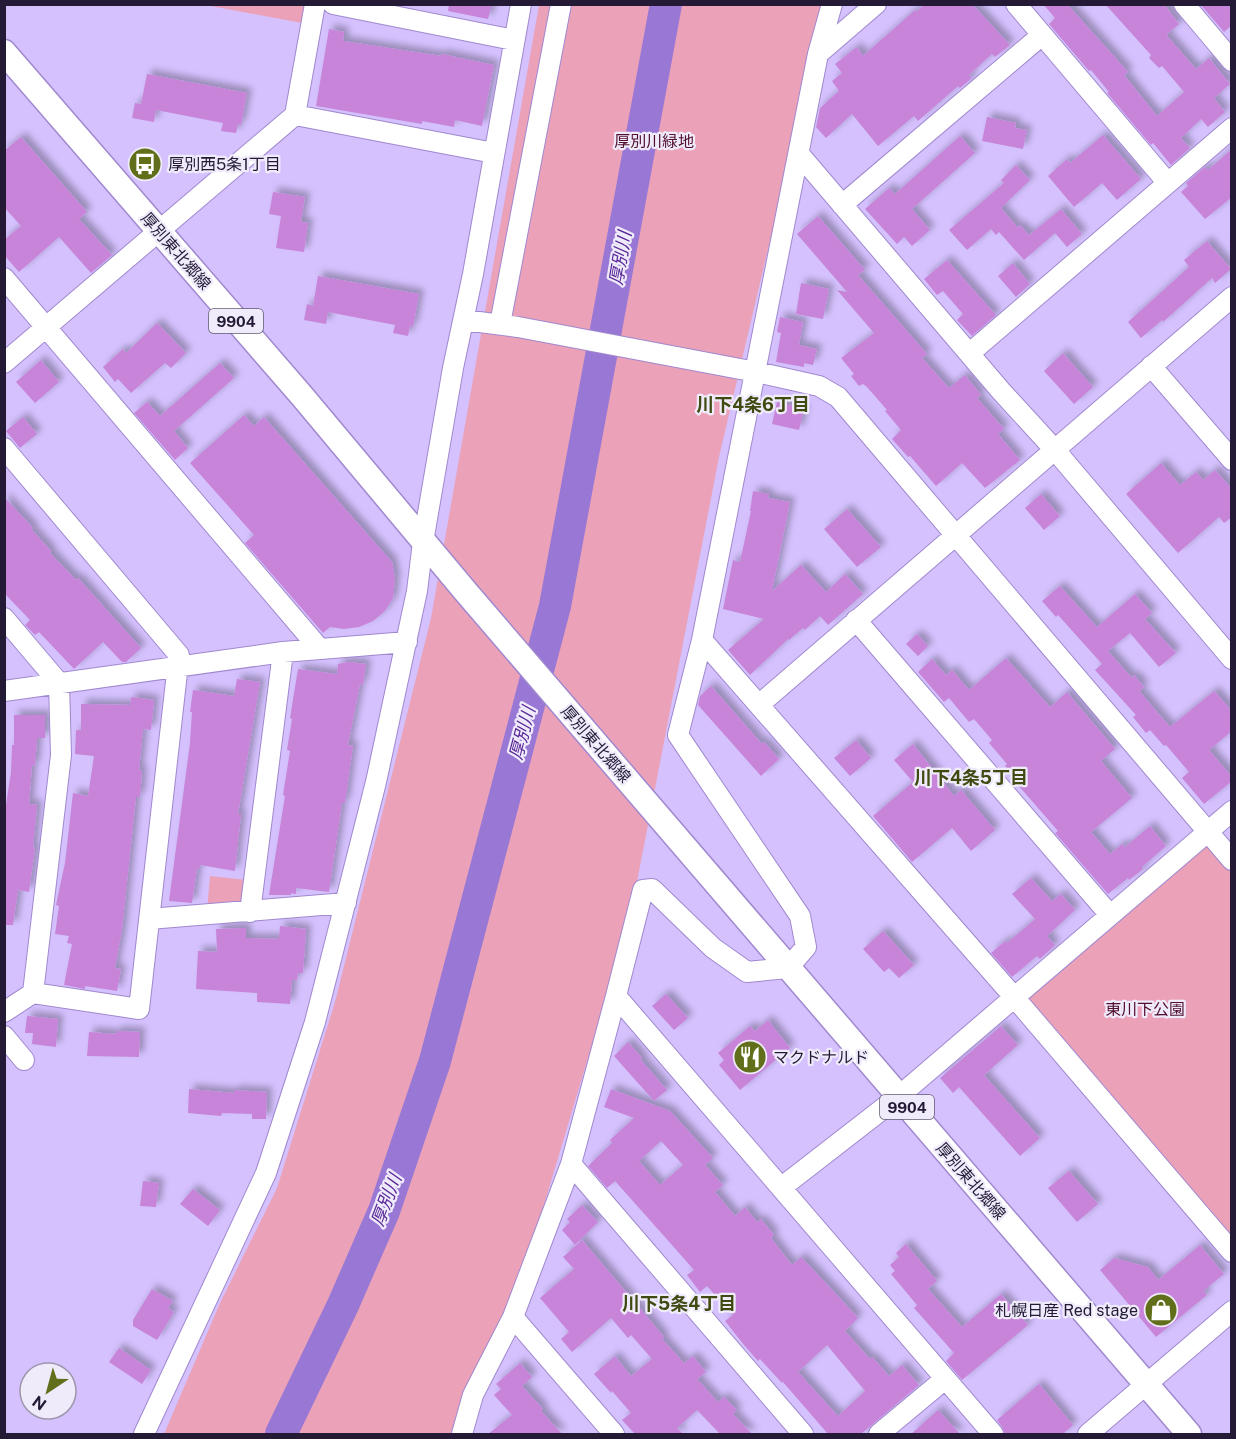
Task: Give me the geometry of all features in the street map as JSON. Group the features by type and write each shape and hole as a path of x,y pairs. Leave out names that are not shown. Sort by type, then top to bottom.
{"main road":[{"name":"厚別東北郷線","path":"4,52 1189,1434"}],"street":[{"path":"4,363 295,115 315,4"},
{"path":"333,4 514,40"},
{"path":"144,1434 266,1173 315,1022 376,782 407,642 453,368 464,320 521,4"},
{"path":"509,326 561,4"},
{"path":"462,1434 473,1395 513,1317 571,1164 643,890 652,889 712,948 747,972 788,968 806,947 800,916 678,735 702,640 818,54 832,4"},
{"path":"818,54 876,4"},
{"path":"1016,4 1167,182"},
{"path":"1184,4 1232,61"},
{"path":"842,205 1042,35"},
{"path":"295,115 494,153"},
{"path":"970,353 1232,128"},
{"path":"799,154 1232,659"},
{"path":"4,278 319,648"},
{"path":"760,704 1232,297"},
{"path":"464,320 509,326 756,372 819,386 838,397 1232,860"},
{"path":"1151,366 1232,460"},
{"path":"4,448 179,655 139,1008 33,993 4,1012"},
{"path":"4,618 59,683 60,755 33,993"},
{"path":"856,620 1110,915"},
{"path":"702,640 1014,997 1232,1252"},
{"path":"4,691 283,652 407,642"},
{"path":"250,912 283,652"},
{"path":"782,1187 898,1097 1232,811"},
{"path":"149,919 346,903"},
{"path":"616,996 993,1434"},
{"path":"4,1036 24,1060"},
{"path":"571,1164 803,1434"},
{"path":"1088,1434 1232,1311"},
{"path":"513,1317 614,1434"},
{"path":"879,1434 945,1379"}],"green space":[{"path":"205,5 306,5 302,23"},
{"name":"厚別川緑地","path":"539,5 824,5 719,457 630,918 517,1295 450,1434 164,1434 220,1303 277,1188 335,1002 431,618"},
{"name":"東川下公園","path":"1208,839 1231,866 1231,1245 1023,999"},
{"path":"210,876 247,880 245,902 207,910"}],"building":[{"path":"449,4 492,4 488,19 448,11"},
{"path":"925,4 972,4 1010,45 995,57 992,54 969,75 972,78 960,88 958,86 918,121 914,116 878,146 852,114 826,138 816,127 820,108 839,91 832,81 842,73 835,64 857,47 863,56 915,10 916,12"},
{"path":"1043,4 1067,4 1128,72 1124,75 1157,116 1184,92 1162,66 1159,68 1149,58 1151,55 1105,4 1164,4 1179,24 1167,34 1168,37 1196,69 1209,58 1230,84 1214,98 1225,112 1208,127 1201,119 1181,138 1190,148 1171,165 1153,143 1151,145 1107,93 1109,92 1091,70 1089,71 1049,24 1055,18"},
{"path":"1200,4 1226,4 1232,10 1232,25 1224,32"},
{"path":"329,29 344,32 343,41 441,56 442,54 494,65 482,126 455,120 454,127 422,121 422,124 316,106"},
{"path":"147,74 247,93 241,125 238,124 236,133 221,131 223,123 156,110 154,122 132,118 135,103 141,104"},
{"path":"987,117 1016,123 1015,128 1027,130 1023,149 982,141"},
{"path":"1103,135 1141,179 1117,200 1102,183 1074,207 1048,176 1067,159 1070,163"},
{"path":"960,136 975,153 912,209 930,230 912,246 904,237 897,244 865,209 889,188 895,194"},
{"path":"21,137 87,212 79,219 112,255 91,273 59,237 19,272 4,255 4,240 21,226 4,207 4,151"},
{"path":"1232,149 1232,197 1205,219 1181,192 1188,186 1186,183 1205,167 1208,170"},
{"path":"1016,165 1030,180 1001,208 1018,228 1020,225 1029,235 1061,209 1082,234 1067,247 1055,233 1024,260 999,232 996,235 991,229 967,250 949,230 1004,183 1001,180"},
{"path":"273,192 305,197 301,222 308,223 304,252 276,248 281,216 269,214"},
{"path":"818,216 865,270 858,275 927,354 922,358 949,388 965,375 981,395 977,398 1004,429 998,434 1020,460 985,488 962,463 936,486 892,439 901,430 885,411 887,410 867,387 863,384 859,386 851,376 854,374 841,358 874,333 837,290 847,292 797,234"},
{"path":"1207,241 1231,269 1215,283 1212,278 1163,322 1162,320 1141,338 1128,322 1189,267 1184,260"},
{"path":"947,260 996,315 972,336 957,320 963,314 943,291 937,295 924,279"},
{"path":"1013,263 1030,284 1016,297 998,276"},
{"path":"318,276 419,294 413,327 410,326 408,336 393,333 395,325 328,312 326,324 304,320 307,304 313,306"},
{"path":"801,283 829,289 823,319 796,314"},
{"path":"780,317 803,322 799,345 817,349 813,365 804,363 804,367 776,362 781,333 777,332"},
{"path":"157,323 186,353 171,368 165,363 131,393 118,379 115,382 103,367 123,349 126,353"},
{"path":"1063,353 1093,387 1074,404 1044,371"},
{"path":"41,360 59,382 35,403 16,382"},
{"path":"220,363 234,378 174,431 188,448 175,460 134,413 147,402 160,416"},
{"path":"777,402 804,409 799,430 772,424"},
{"path":"244,415 254,426 264,417 392,562 395,578 393,598 385,611 373,621 359,627 344,629 330,627 323,633 245,543 254,535 190,463"},
{"path":"23,417 37,434 20,448 6,431"},
{"path":"1161,463 1180,485 1196,472 1203,480 1215,470 1232,489 1232,517 1224,523 1219,517 1178,553 1126,494"},
{"path":"753,491 769,494 768,498 790,502 772,591 801,565 826,592 845,574 863,594 828,625 820,616 805,630 803,628 750,675 728,650 764,619 723,609 733,560 740,562"},
{"path":"1041,494 1060,516 1044,530 1025,508"},
{"path":"4,497 33,528 31,529 51,551 50,553 76,580 78,578 141,648 126,662 122,662 103,642 74,669 39,632 35,635 25,625 30,620 4,593"},
{"path":"847,509 881,547 857,567 824,529"},
{"path":"1060,586 1097,627 1135,594 1152,613 1145,619 1176,653 1159,667 1130,633 1108,651 1132,678 1134,675 1144,687 1139,691 1170,727 1214,691 1232,711 1232,731 1209,750 1232,777 1232,781 1204,804 1182,778 1189,772 1150,730 1146,733 1133,717 1136,715 1095,670 1102,664 1058,615 1056,617 1042,601"},
{"path":"917,634 928,646 918,656 906,644"},
{"path":"1006,658 1050,707 1067,692 1115,749 1101,761 1132,798 1091,832 1110,854 1122,844 1125,847 1150,826 1166,846 1142,867 1143,869 1108,894 1055,833 1058,831 1018,785 1020,783 1005,766 1007,764 989,743 992,740 974,719 969,722 949,698 944,702 918,672 932,659 946,675 952,670 969,690"},
{"path":"348,662 366,664 348,745 353,746 329,892 296,888 296,894 269,895 285,796 283,795 290,751 287,750 292,719 290,718 298,669 337,674 338,664"},
{"path":"237,679 260,682 238,814 241,814 235,871 200,865 200,869 197,868 192,903 169,901 190,743 193,690 234,696"},
{"path":"711,686 762,744 764,742 779,759 761,776 698,705 700,696"},
{"path":"131,697 154,700 151,730 143,729 139,770 142,771 140,797 136,797 122,929 115,968 121,969 117,991 64,985 72,944 67,943 69,936 55,934 59,906 56,905 65,863 73,793 88,796 94,756 75,754 76,730 81,730 81,704 130,705"},
{"path":"14,715 45,715 45,738 37,738 35,766 32,765 29,804 37,805 33,847 35,848 29,892 18,890 13,925 4,925 4,818 11,772 12,745 14,745"},
{"path":"856,740 871,758 850,776 834,758"},
{"path":"913,744 954,796 961,790 995,830 971,851 952,828 912,862 873,816 913,782 894,760"},
{"path":"1031,878 1052,901 1061,894 1075,910 1047,936 1055,945 1040,959 1037,956 1012,977 991,953 1005,941 1007,943 1035,919 1012,894"},
{"path":"280,926 306,929 303,973 298,973 297,980 292,980 290,1004 257,1002 257,993 196,989 198,951 217,952 216,929 246,928 246,938 279,939"},
{"path":"883,931 914,965 899,978 889,968 884,972 863,949"},
{"path":"666,994 688,1018 674,1030 652,1006"},
{"path":"27,1016 58,1019 56,1047 32,1044 33,1033 25,1033"},
{"name":"マクドナルド","path":"768,1020 790,1048 740,1090 719,1065 724,1060 718,1053 750,1026 755,1031"},
{"path":"1001,1026 1018,1045 984,1075 1040,1138 1020,1156 959,1087 953,1093 940,1078"},
{"path":"117,1031 140,1032 139,1057 87,1056 89,1032 116,1034"},
{"path":"628,1042 667,1090 654,1101 614,1056"},
{"path":"189,1089 234,1093 234,1090 267,1092 266,1119 252,1119 252,1114 222,1113 221,1116 188,1113"},
{"path":"611,1089 670,1111 713,1158 705,1165 723,1185 715,1192 735,1216 745,1207 757,1222 761,1219 774,1235 771,1238 792,1265 801,1257 858,1318 845,1331 870,1359 872,1357 889,1376 902,1365 919,1385 861,1434 828,1434 783,1382 760,1359 758,1361 744,1345 725,1321 733,1315 707,1286 700,1292 687,1275 694,1270 615,1181 607,1188 588,1166 612,1143 610,1140 634,1118 604,1107","holes":["661,1141 683,1165 660,1185 639,1161","827,1345 865,1391 838,1416 798,1372"]},
{"path":"1069,1171 1098,1204 1077,1222 1048,1188"},
{"path":"143,1181 159,1183 156,1207 140,1206"},
{"path":"193,1189 220,1210 208,1226 180,1204"},
{"path":"582,1205 598,1222 575,1245 562,1230 570,1222 567,1219"},
{"path":"582,1240 684,1363 693,1356 706,1372 697,1379 718,1402 724,1397 737,1410 733,1414 752,1434 720,1434 697,1410 677,1428 683,1434 635,1434 622,1420 631,1413 594,1374 615,1356 631,1376 652,1359 631,1335 628,1338 611,1318 572,1352 561,1339 569,1332 540,1298 574,1269 563,1257"},
{"path":"906,1244 937,1281 928,1289 962,1327 1001,1294 1028,1325 962,1380 946,1361 954,1353 914,1308 917,1305 891,1274 895,1271 890,1265 899,1257 896,1253"},
{"path":"1200,1245 1224,1274 1203,1291 1207,1295 1156,1337 1100,1270 1114,1258 1148,1267 1158,1280"},
{"path":"152,1289 173,1301 168,1308 174,1312 157,1340 133,1326 133,1320"},
{"path":"119,1348 151,1370 142,1384 109,1362"},
{"path":"520,1363 532,1377 522,1386 562,1434 488,1434 512,1415 494,1395 501,1389 496,1384"},
{"path":"1039,1384 1073,1425 1063,1434 1005,1434 997,1420"},
{"path":"938,1410 960,1434 911,1434"}],"waterway":[{"name":"厚別川","path":"281,1434 343,1305 384,1211 435,1061 555,606 666,4"}],"place":[{"name":"厚別西5条1丁目","path":"145,164"},
{"name":"マクドナルド","path":"750,1057"},
{"name":"札幌日産 Red stage","path":"1161,1310"}],"district":[{"name":"川下4条6丁目","path":"753,404"},
{"name":"川下4条5丁目","path":"971,777"},
{"name":"川下5条4丁目","path":"679,1303"}]}
